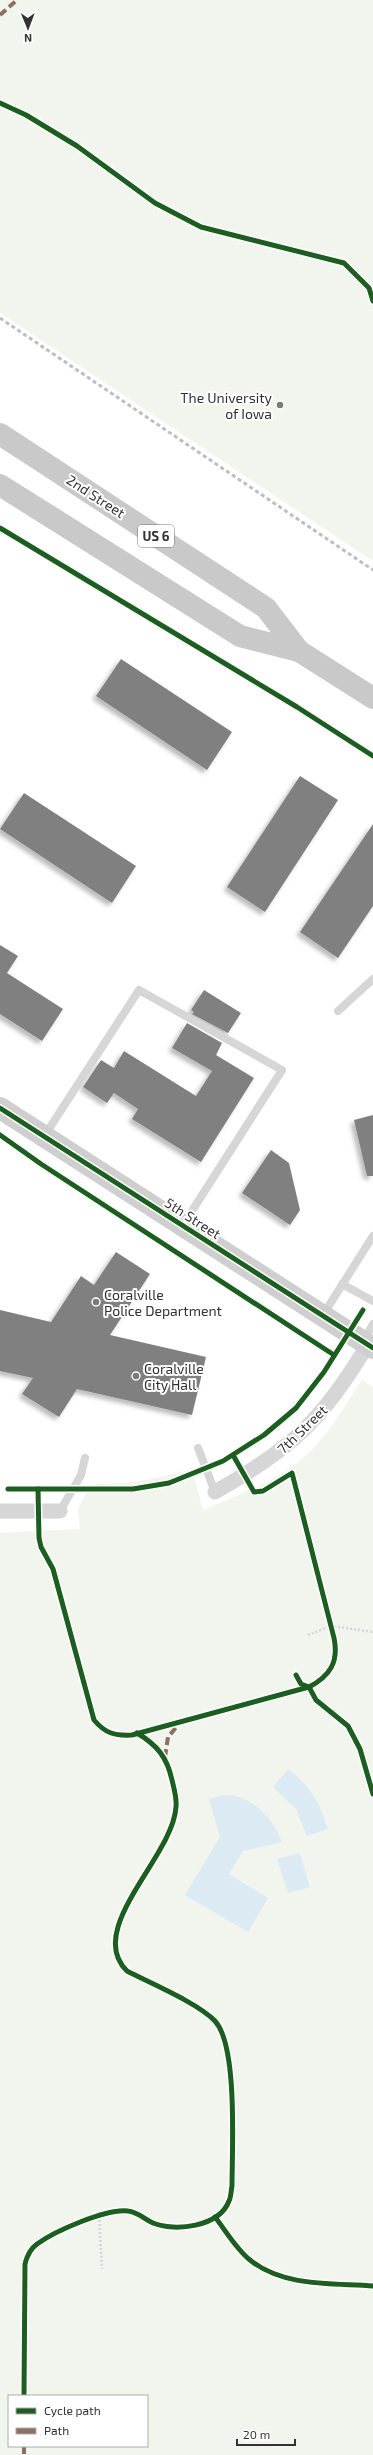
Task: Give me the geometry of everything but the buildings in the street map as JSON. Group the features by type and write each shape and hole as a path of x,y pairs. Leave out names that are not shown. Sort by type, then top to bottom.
{"main road":[{"name":"2nd Street","path":"0,434 266,608 299,651"},
{"name":"2nd Street","path":"1,487 240,636 299,651 373,698"}],"street":[{"name":"5th Street","path":"0,1108 323,1316 369,1340"},
{"name":"7th Street","path":"215,1492 262,1465 293,1442 320,1415 344,1384 369,1340"},
{"path":"0,1511 60,1511"}],"lane":[{"path":"338,1011 373,979"},
{"path":"44,1136 139,990 282,1070 182,1225"},
{"path":"323,1316 373,1236"},
{"path":"342,1284 373,1301"},
{"path":"198,1448 215,1492"},
{"path":"60,1511 81,1476 85,1458"}],"path":[{"path":"329,1619 332,1632"},
{"path":"308,1635 331,1626 373,1632"},
{"path":"93,2218 105,2214"},
{"path":"99,2216 102,2269"}],"shaded area":[{"name":"The University of Iowa","path":"0,0 373,0 373,561 0,313"},
{"path":"362,1380 373,1387 373,2455 0,2455 0,1533 80,1529 78,1509 91,1484 142,1481 192,1469 203,1510 262,1484 296,1464 306,1456 324,1436"},
{"path":"288,1769 303,1782 313,1795 321,1810 328,1829 307,1836 296,1809 273,1787"},
{"path":"223,1795 243,1798 260,1809 273,1824 282,1842 243,1851 229,1874 268,1898 248,1932 185,1895 220,1837 209,1799"},
{"path":"300,1853 310,1887 288,1893 277,1859"}],"railway":[{"path":"0,318 373,570"}],"marked path":[{"path":"0,15 17,0"},
{"path":"165,1757 168,1737 179,1724"},
{"path":"24,2447 24,2455"}],"cycle path":[{"path":"0,103 26,115 77,146 155,203 201,227 344,263 369,288 373,301"},
{"path":"0,528 297,707 373,756"},
{"path":"0,1108 373,1348"},
{"path":"0,1135 41,1164 334,1355"},
{"path":"8,1489 133,1489 169,1483 223,1461 264,1435 296,1408 324,1372 363,1310"},
{"path":"38,1489 39,1538 41,1547 53,1569 94,1720 110,1733 132,1735 309,1687 327,1673 334,1661 334,1638 292,1473 263,1491 254,1492 233,1455"},
{"path":"296,1675 301,1684 309,1687 316,1700 348,1726 360,1749 373,1794"},
{"path":"24,2395 25,2264 32,2248 45,2239 68,2227 107,2213 119,2211 135,2213 153,2223 162,2226 184,2227 196,2225 216,2217 224,2210 231,2196 233,2125 232,2099 227,2052 222,2034 215,2021 197,2007 127,1971 117,1954 116,1935 123,1914 134,1892 161,1848 171,1827 176,1807 176,1797 172,1780 164,1758 156,1747 137,1733"},
{"path":"215,2217 240,2251 263,2269 278,2275 309,2282 373,2286"}],"place":[{"name":"The University of Iowa","path":"280,405"},
{"name":"Coralville Police Department","path":"96,1302"},
{"name":"Coralville City Hall","path":"136,1376"}]}
